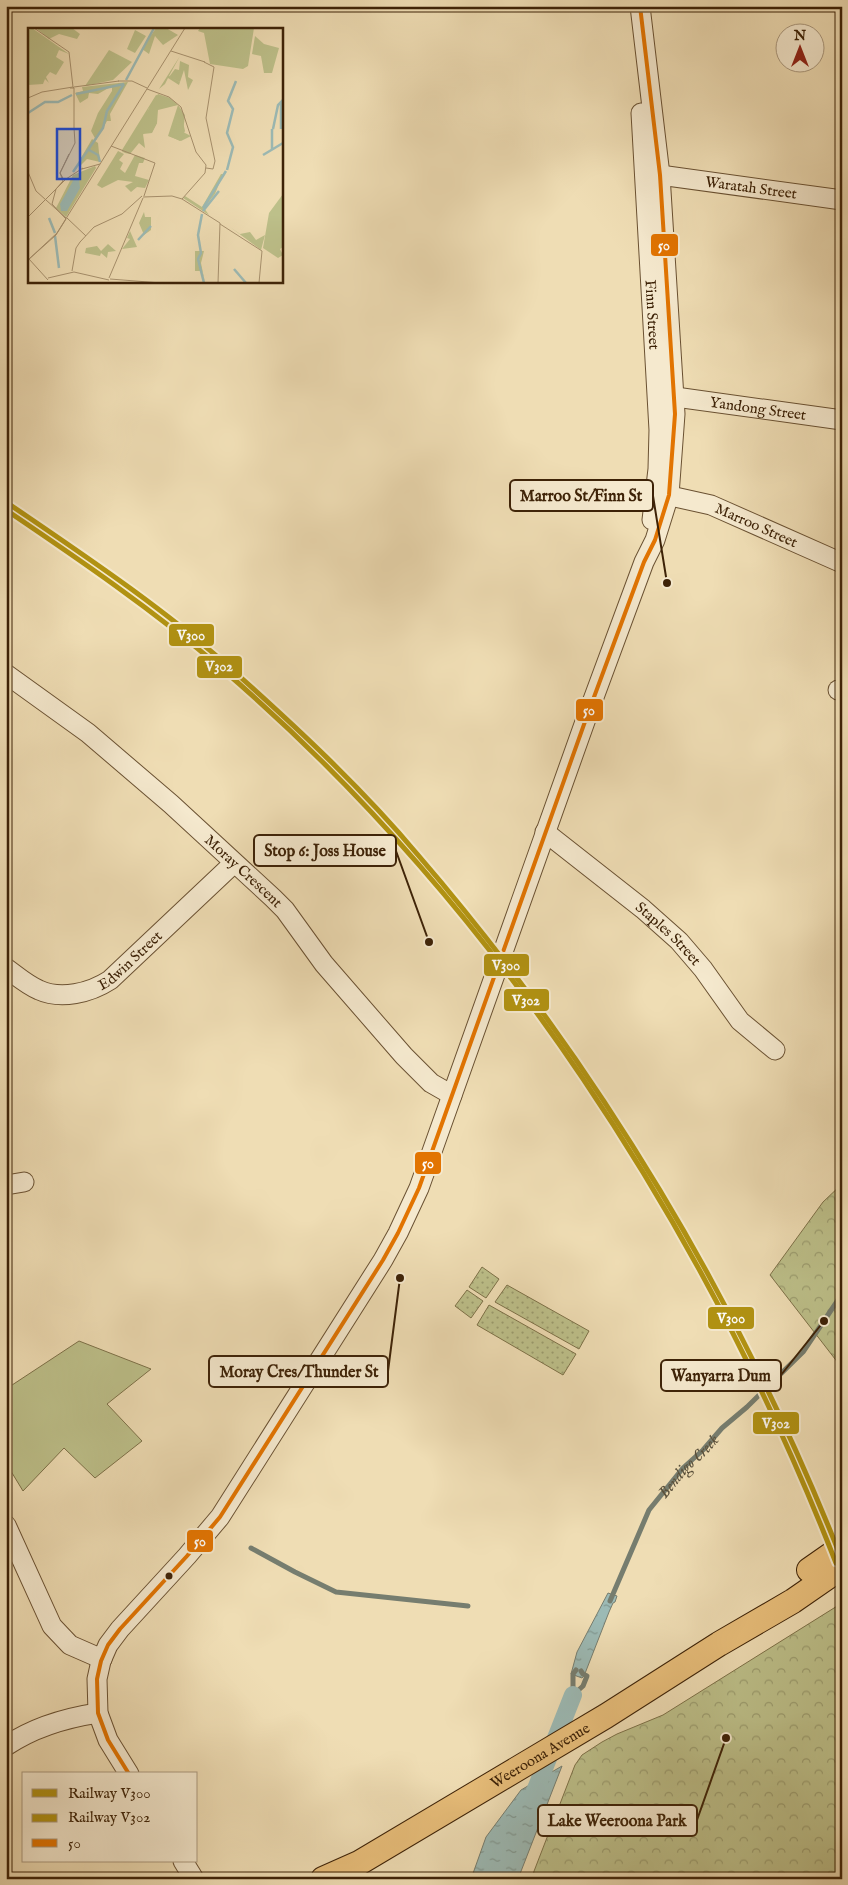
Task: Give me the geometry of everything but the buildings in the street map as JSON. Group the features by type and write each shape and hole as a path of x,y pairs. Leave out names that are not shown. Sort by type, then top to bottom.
{"main road":[{"name":"Weeroona Avenue","path":"719,1644 785,1588 842,1547"},
{"name":"Weeroona Avenue","path":"323,1879 351,1871 606,1716 719,1644 793,1601 842,1567"}],"street":[{"name":"Finn Street","path":"127,1772 108,1740 98,1713 97,1684 102,1659 108,1645 120,1629 220,1517 383,1260 412,1204 644,562 662,494 660,430 666,395 639,6"},
{"name":"Waratah Street","path":"652,175 842,200"},
{"name":"Yandong Street","path":"666,395 842,420"},
{"name":"Marroo Street","path":"662,494 699,501 718,508 842,563"},
{"name":"Moray Crescent","path":"6,674 88,733 171,804 285,910 324,964 410,1061 436,1087 452,1095"},
{"name":"Staples Street","path":"545,832 614,886 679,941 703,969 740,1021 775,1050"},
{"name":"Edwin Street","path":"6,968 30,986 48,993 92,990 110,980 234,863"},
{"path":"6,1525 52,1626 70,1645 102,1659"},
{"path":"6,1746 47,1724 62,1719 98,1713"},
{"path":"184,1862 194,1879"}],"green space":[{"path":"842,1184 842,1368 770,1275 823,1202"},
{"path":"482,1267 499,1279 486,1298 469,1287"},
{"path":"507,1285 589,1331 579,1349 495,1302"},
{"path":"467,1290 483,1301 471,1318 455,1306"},
{"path":"489,1305 576,1354 563,1375 477,1325"},
{"path":"79,1341 151,1369 107,1404 142,1441 95,1478 64,1448 23,1491 6,1463 6,1389"},
{"path":"842,1603 842,1879 531,1879 575,1765 582,1755 617,1734 663,1715"}],"water":[{"path":"608,1593 617,1596 584,1676 582,1678 571,1674 577,1652"},
{"path":"562,1766 518,1879 471,1879 486,1837 521,1790"}],"waterway":[{"name":"Bendigo Creek","path":"610,1601 649,1510 683,1468 703,1450 722,1428 747,1407 803,1352 842,1294"},
{"path":"251,1548 336,1592 468,1606"},
{"name":"Bendigo Creek","path":"573,1695 573,1674 576,1670"},
{"name":"Bendigo Creek","path":"573,1695 583,1686 587,1676 581,1671"},
{"name":"Bendigo Creek","path":"532,1799 573,1695"}],"rail line":[{"name":"V300","path":"6,502 175,622 253,688 374,805 484,935 546,1017 605,1102 660,1190 711,1280 758,1371 802,1465 842,1560"},
{"name":"V302","path":"6,510 143,606 221,668 321,761 415,860 502,966 582,1078 656,1194 723,1314 783,1438 836,1563"}],"transit line":[{"name":"50","path":"128,1772 108,1740 98,1713 97,1679 101,1661 108,1645 120,1629 220,1517 383,1260 398,1233 419,1188 587,716 644,562 655,540 669,495 675,414 660,175 640,6"}],"place":[{"name":"Marroo St/Finn St","path":"667,583"},
{"name":"Stop 6: Joss House","path":"429,942"},
{"name":"Moray Cres/Thunder St","path":"400,1278"},
{"name":"Wanyarra Dum","path":"824,1321"},
{"name":"Lake Weeroona Park","path":"726,1738"}]}
